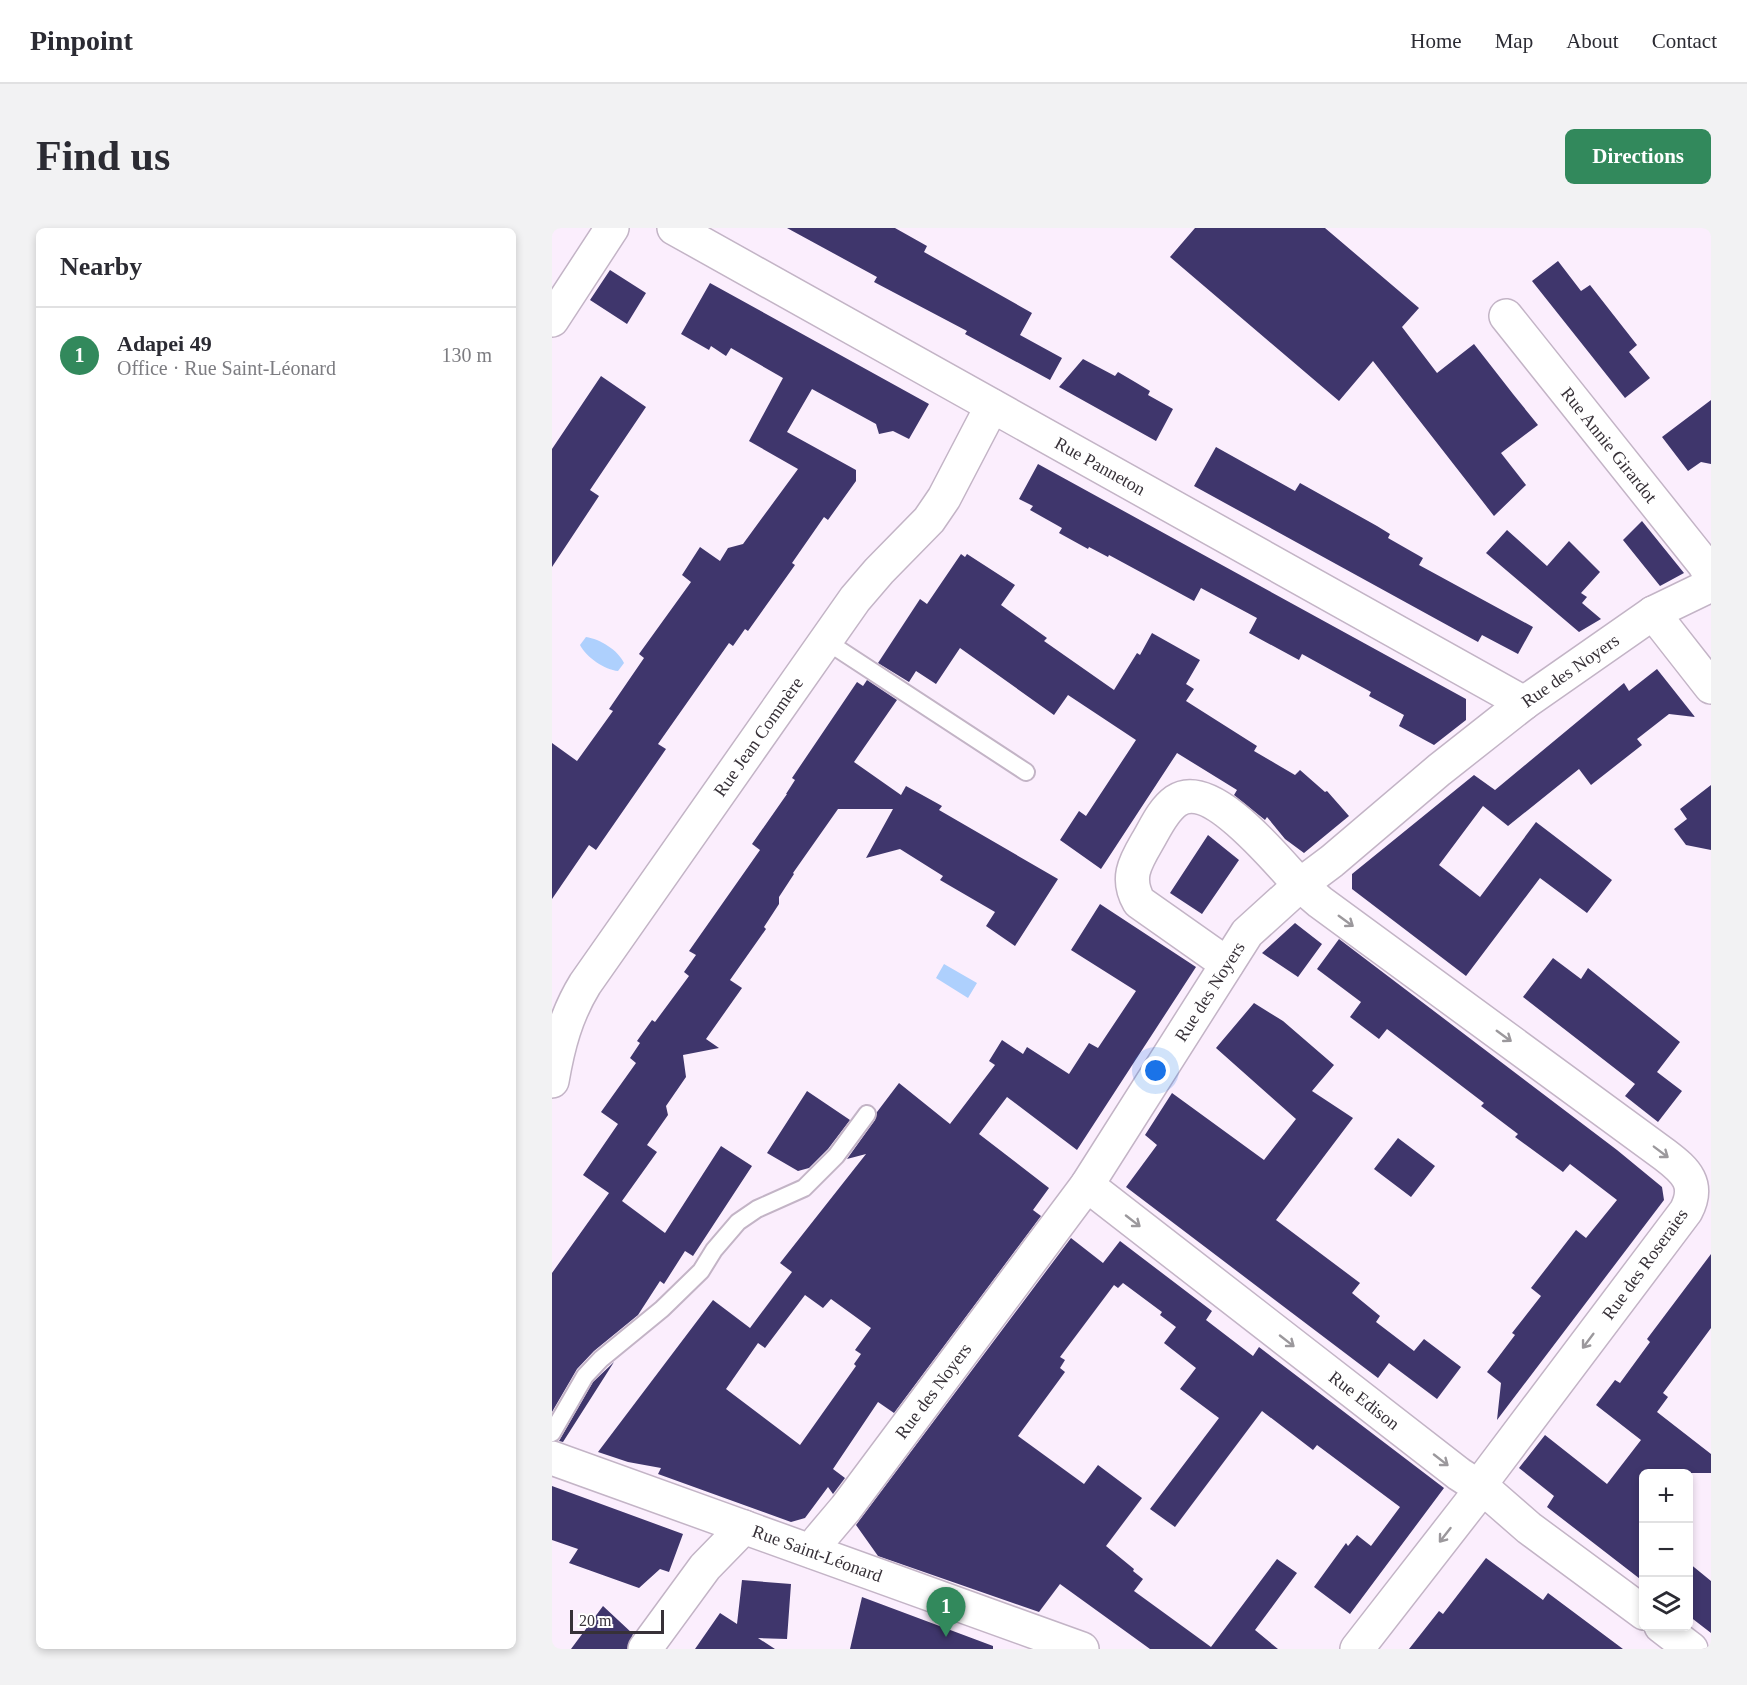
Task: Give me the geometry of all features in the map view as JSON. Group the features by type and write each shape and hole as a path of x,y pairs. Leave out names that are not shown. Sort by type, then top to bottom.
{"street":[{"path":"552,320 612,228"},
{"name":"Rue Panneton","path":"674,228 1524,703"},
{"name":"Rue Annie Girardot","path":"1506,316 1704,564 1711,576"},
{"name":"Rue Jean Commère","path":"552,1081 563,1028 585,984 855,599 879,570 929,520 944,498 993,406"},
{"name":"Rue des Noyers","path":"814,1552 819,1540 846,1508 1087,1185 1246,933 1300,885 1332,861 1439,770 1524,703 1653,613 1711,585"},
{"path":"1653,613 1711,687"},
{"name":"Rue des Roseraies","path":"1227,964 1139,902 1132,890 1132,874 1139,855 1166,811 1178,800 1192,798 1209,802 1226,812 1260,840 1300,885 1330,909 1665,1155 1701,1187 1692,1194 1686,1211 1488,1474 1473,1500 1356,1649"},
{"name":"Rue Edison","path":"1087,1185 1459,1474 1490,1494 1529,1528 1639,1609"},
{"name":"Rue Saint-Léonard","path":"552,1458 1082,1649"},
{"path":"645,1649 705,1567 744,1527"},
{"path":"1668,1631 1692,1649"}],"lane":[{"path":"826,641 1026,772"},
{"path":"552,1433 585,1376 601,1359 662,1309 701,1271 714,1250 738,1222 757,1209 804,1188 836,1156 867,1114"}],"water":[{"path":"586,637 603,643 618,654 624,663 618,671 602,665 587,654 580,645"},
{"path":"944,964 977,983 968,998 936,978"}],"building":[{"path":"787,228 895,228 927,246 924,252 1032,313 1020,335 1062,358 1050,380 965,334 967,331 874,282 877,277"},
{"path":"1195,228 1325,228 1419,308 1402,327 1437,373 1474,344 1538,425 1501,453 1526,485 1494,516 1373,361 1339,401 1170,257"},
{"path":"1558,261 1581,291 1590,285 1637,345 1629,352 1650,378 1625,398 1532,281"},
{"path":"610,270 646,293 627,324 590,300"},
{"path":"710,283 929,404 909,439 893,431 879,434 876,424 812,389 787,432 856,470 856,481 828,520 824,517 792,563 795,565 748,631 745,629 733,646 729,643 658,744 666,749 596,850 589,845 552,899 552,743 577,761 613,711 609,709 644,658 639,654 691,582 682,575 700,547 720,561 728,548 743,544 798,469 749,441 783,378 731,348 726,356 711,346 709,350 681,334"},
{"path":"1083,359 1115,376 1118,372 1150,391 1148,395 1173,409 1156,441 1059,387"},
{"path":"601,376 646,407 590,490 599,496 552,567 552,449"},
{"path":"1711,400 1711,464 1701,462 1688,471 1662,437"},
{"path":"1216,447 1295,491 1300,483 1377,526 1390,534 1388,538 1423,558 1419,565 1533,627 1518,654 1482,635 1478,642 1194,486"},
{"path":"1038,464 1466,699 1466,720 1434,745 1399,726 1404,715 1369,696 1371,692 1302,654 1299,660 1249,633 1257,618 1201,588 1194,601 1109,555 1108,557 1089,547 1088,549 1059,533 1062,528 1030,510 1033,506 1019,499"},
{"path":"1642,521 1684,573 1660,586 1623,540"},
{"path":"1507,530 1547,566 1569,541 1600,572 1581,593 1587,597 1582,603 1601,619 1579,632 1486,553"},
{"path":"961,554 965,557 967,554 1015,585 1001,605 1047,638 1044,641 1114,690 1137,653 1140,655 1152,633 1200,660 1186,684 1194,689 1186,701 1257,746 1254,751 1295,775 1300,770 1325,792 1327,791 1349,816 1304,853 1285,839 1267,817 1265,820 1234,795 1237,790 1177,753 1101,869 1060,840 1079,811 1086,816 1136,740 1068,695 1054,715 960,648 936,684 916,671 909,682 878,663 920,599 927,604"},
{"path":"1657,669 1695,717 1669,714 1637,739 1642,745 1591,785 1579,769 1508,826 1483,806 1439,865 1480,897 1536,822 1612,880 1587,913 1540,878 1466,976 1352,889 1352,874 1474,775 1495,790 1624,683 1629,691"},
{"path":"867,680 897,700 854,762 901,795 906,786 942,806 939,810 1058,879 1015,946 986,926 995,912 940,880 943,876 900,849 866,858 893,809 838,809 793,873 779,897 779,904 764,927 766,929 730,980 742,988 706,1039 719,1048 683,1055 686,1077 666,1106 668,1115 647,1145 657,1152 622,1201 665,1233 721,1146 752,1166 693,1256 685,1251 664,1284 660,1281 638,1315 594,1351 577,1369 552,1412 552,1273 609,1193 583,1175 618,1124 601,1112 636,1063 630,1058 640,1043 637,1041 652,1020 655,1022 689,976 684,972 696,955 689,951 760,850 752,844 787,794 795,780 792,778 857,682 863,686"},
{"path":"1711,785 1711,850 1686,845 1674,829 1687,819 1680,809"},
{"path":"1208,835 1239,860 1202,914 1170,893"},
{"path":"1100,904 1196,967 1077,1150 1007,1097 979,1134 1049,1188 1033,1210 1041,1216 894,1413 878,1402 833,1469 845,1478 833,1494 828,1487 805,1518 791,1522 658,1474 661,1468 628,1462 598,1452 713,1300 750,1328 792,1272 780,1263 866,1154 847,1159 899,1083 950,1124 995,1065 989,1061 1002,1040 1023,1054 1027,1047 1069,1074 1089,1043 1098,1048 1136,991 1071,950","holes":["805,1295 823,1308 831,1299 871,1328 855,1350 861,1354 854,1364 856,1366 800,1445 726,1389 758,1343 765,1348"]},
{"path":"1295,923 1322,944 1298,977 1262,953"},
{"path":"1339,939 1617,1150 1662,1187 1664,1200 1497,1420 1501,1383 1487,1372 1515,1335 1512,1333 1541,1296 1531,1288 1576,1230 1586,1238 1617,1200 1570,1164 1563,1172 1515,1137 1518,1134 1481,1106 1484,1103 1387,1029 1379,1039 1350,1017 1361,1002 1317,969"},
{"path":"1553,958 1581,979 1588,968 1680,1042 1657,1072 1682,1091 1658,1122 1625,1096 1635,1084 1523,997"},
{"path":"1254,1003 1283,1021 1334,1065 1312,1091 1353,1118 1276,1220 1360,1283 1352,1293 1380,1316 1376,1322 1414,1351 1424,1339 1461,1367 1437,1399 1389,1363 1378,1378 1126,1187 1157,1145 1145,1135 1172,1093 1264,1160 1296,1119 1216,1048"},
{"path":"807,1091 850,1120 828,1149 809,1168 798,1171 767,1153"},
{"path":"1398,1138 1435,1166 1411,1197 1374,1169"},
{"path":"1071,1238 1103,1263 1120,1241 1212,1311 1206,1320 1253,1356 1259,1347 1444,1488 1350,1614 1314,1587 1346,1543 1348,1546 1357,1535 1371,1546 1400,1507 1317,1445 1313,1450 1262,1411 1175,1527 1150,1509 1219,1418 1180,1389 1196,1368 1164,1343 1176,1327 1160,1315 1162,1312 1123,1283 1118,1288 1114,1285 1060,1357 1065,1360 1060,1368 1065,1372 1018,1436 1084,1484 1098,1465 1142,1498 1106,1546 1143,1579 1134,1591 1211,1647 1277,1559 1297,1573 1255,1630 1278,1649 1150,1649 1060,1584 1039,1612 878,1556 856,1525"},
{"path":"1711,1254 1711,1328 1663,1393 1668,1397 1657,1412 1711,1454 1711,1473 1693,1473 1693,1469 1639,1469 1639,1578 1547,1507 1554,1496 1519,1468 1545,1435 1607,1484 1641,1440 1596,1405 1615,1380 1620,1383 1650,1342 1647,1339"},
{"path":"614,1362 563,1442 559,1441 593,1382"},
{"path":"552,1486 683,1534 669,1572 660,1569 639,1588 569,1563 578,1549 552,1540"},
{"path":"1486,1558 1543,1600 1548,1593 1623,1649 1409,1649 1439,1611 1443,1614"},
{"path":"1693,1566 1711,1581 1711,1633 1693,1619"},
{"path":"742,1580 791,1584 787,1639 758,1638 775,1649 695,1649 720,1613 737,1624"},
{"path":"862,1597 993,1646 993,1649 850,1649"},
{"path":"603,1606 633,1634 627,1649 571,1649"}],"place":[{"name":"Adapei 49","path":"946,1637"}]}
